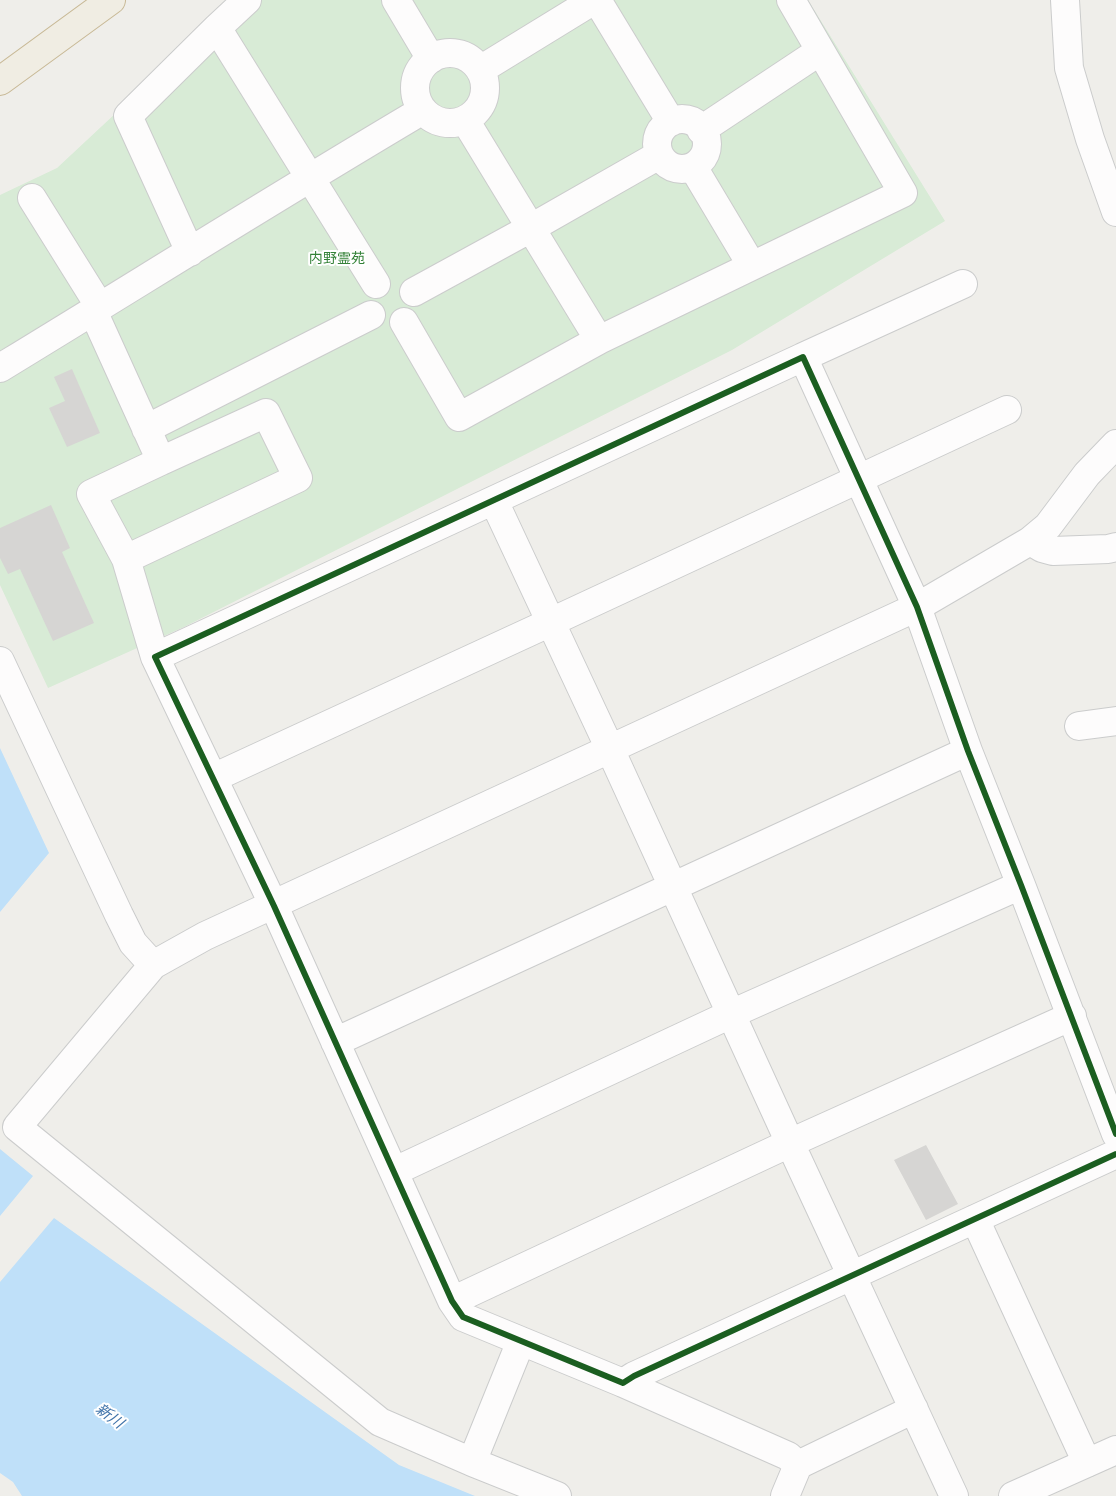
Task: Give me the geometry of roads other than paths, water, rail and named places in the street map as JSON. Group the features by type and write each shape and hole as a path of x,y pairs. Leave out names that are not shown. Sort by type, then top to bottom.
{"highway":[{"path":"0,81 112,0"}],"street":[{"path":"190,252 128,116 216,28 247,0"},
{"path":"396,0 431,59"},
{"path":"480,70 595,0 671,122"},
{"path":"404,322 459,417 599,340 903,193 791,0"},
{"path":"1065,0 1069,68 1090,139 1114,201"},
{"path":"216,28 376,284"},
{"path":"701,130 820,51"},
{"path":"449,53 461,55 472,60 480,70 485,81 485,94 481,104 465,120 443,122 432,118 423,110 417,98 415,86 419,73 431,59 449,53"},
{"path":"0,368 309,177 423,110"},
{"path":"465,120 599,340"},
{"path":"680,120 690,121 701,130 707,142 706,152 701,161 693,166 683,169 673,168 665,163 659,155 657,146 658,136 671,122 680,120"},
{"path":"414,292 659,155"},
{"path":"693,166 752,266"},
{"path":"32,198 97,309 160,461"},
{"path":"383,279 401,280 408,284 414,292 416,299 413,312 404,322 397,325 390,326 376,320 368,309 368,295 376,284 383,279"},
{"path":"155,657 963,284"},
{"path":"146,429 371,315"},
{"path":"803,358 917,607 968,751 1116,1134"},
{"path":"213,778 1007,410"},
{"path":"126,559 298,478 266,413 91,494 126,559 155,657 274,906 452,1301 463,1317 623,1383 788,1456 798,1465"},
{"path":"557,1496 380,1422 18,1127 153,965 205,936 274,906 917,607 1030,541 1048,526 1087,474 1116,444"},
{"path":"494,501 954,1496"},
{"path":"1030,541 1042,548 1053,551 1116,547"},
{"path":"0,661 122,922 133,943 153,965"},
{"path":"1079,726 1116,721"},
{"path":"335,1042 968,751"},
{"path":"394,1171 731,1014 1021,885"},
{"path":"452,1301 790,1143 1072,1016"},
{"path":"623,1383 634,1376 1116,1154"},
{"path":"975,1219 1088,1463"},
{"path":"472,1462 521,1341"},
{"path":"785,1496 798,1465 914,1409"},
{"path":"1013,1496 1116,1450"}],"water":[{"path":"0,748 49,853 0,912"},
{"path":"0,1149 33,1176 0,1216"},
{"name":"新川","path":"54,1218 399,1465 475,1496 22,1496 13,1482 0,1473 0,1282"}],"park label":[{"name":"内野霊苑","path":"337,260"}]}
